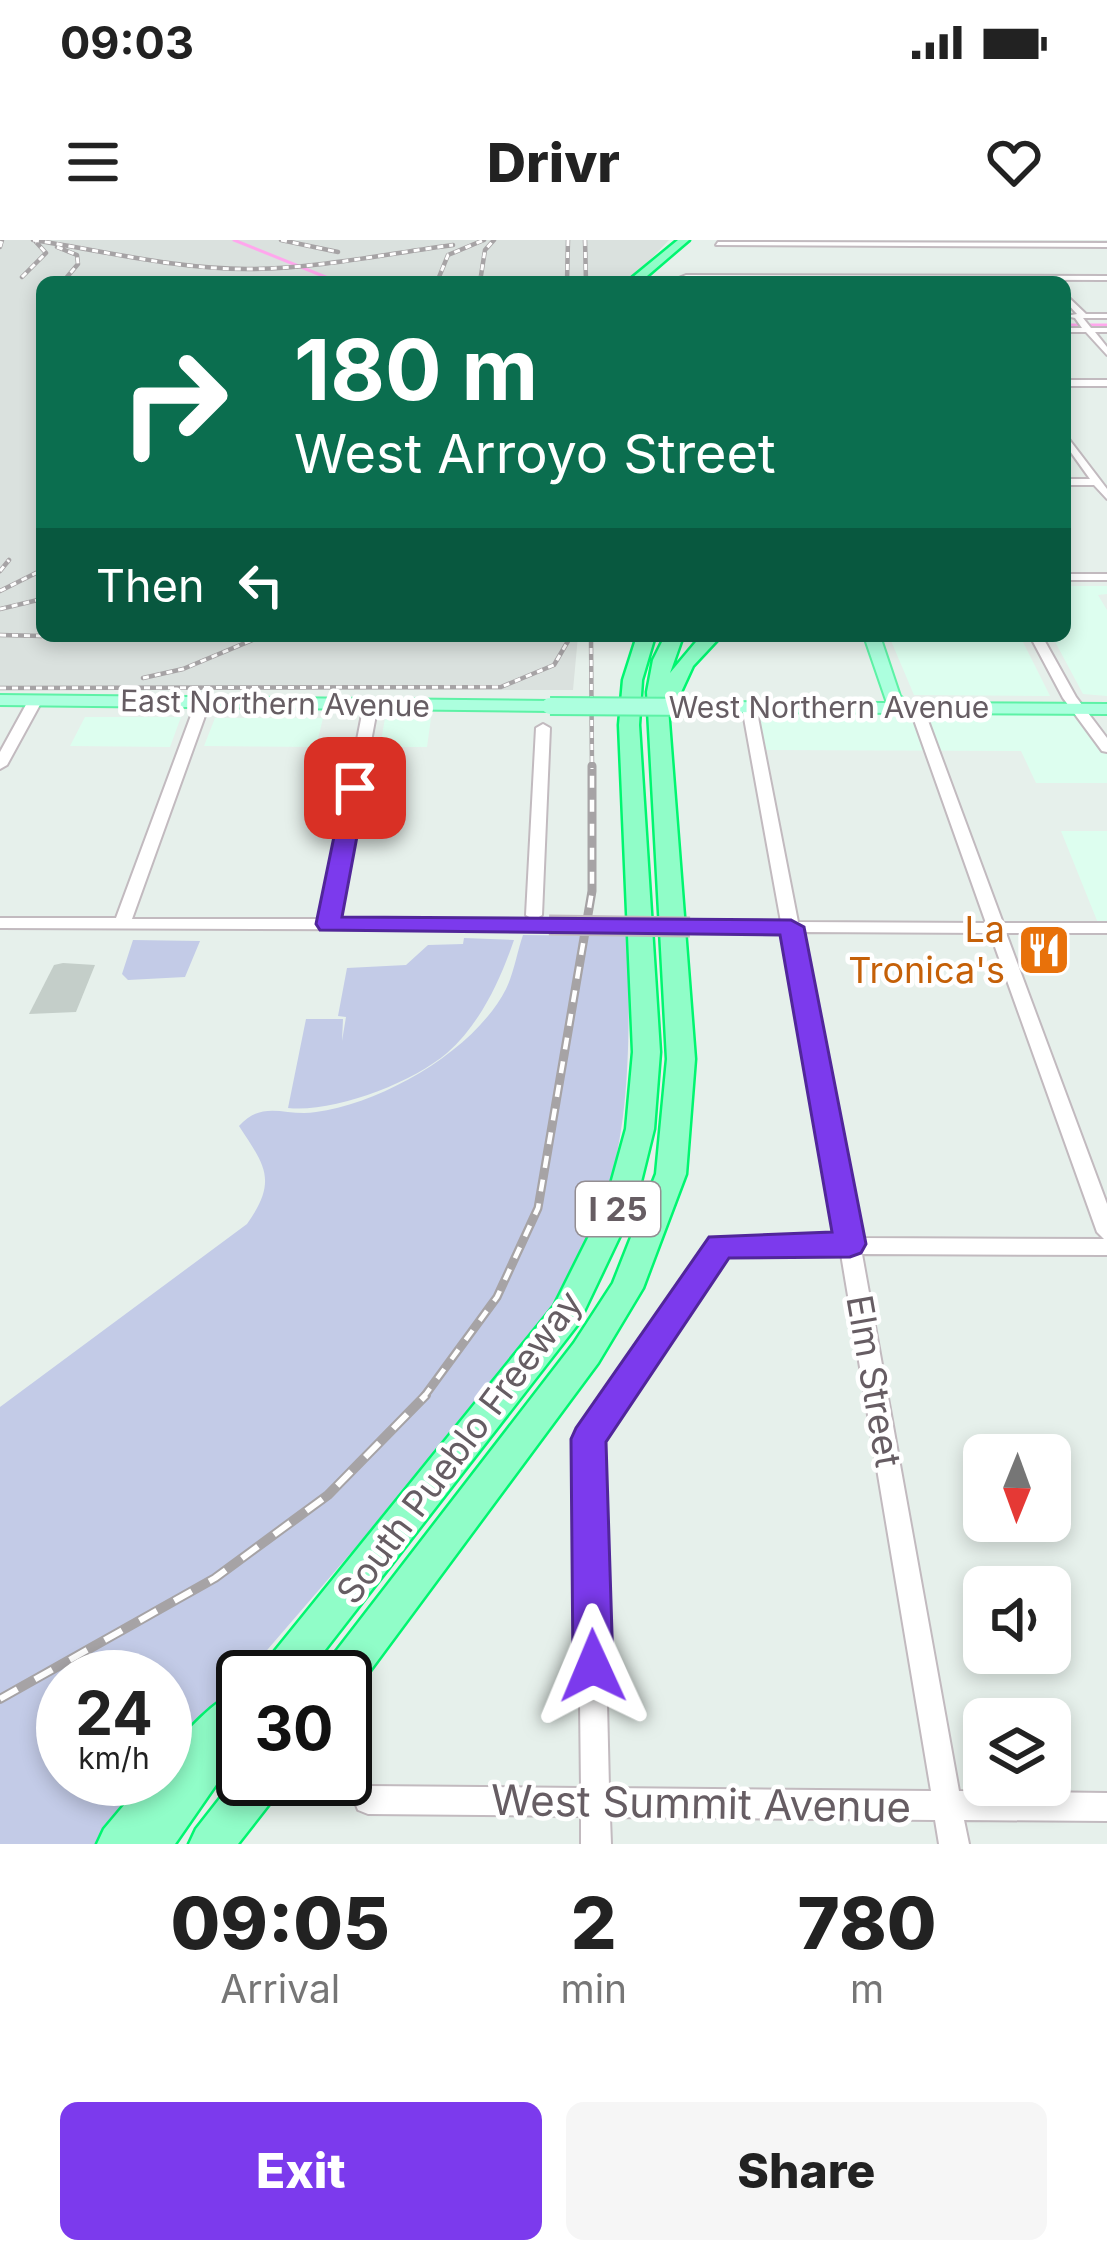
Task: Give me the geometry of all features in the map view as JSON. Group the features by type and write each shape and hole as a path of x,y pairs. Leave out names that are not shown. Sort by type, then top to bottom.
{"highway":[{"path":"640,276 681,240"},
{"path":"656,276 698,240"},
{"path":"620,642 619,691 627,729"},
{"name":"South Pueblo Freeway","path":"300,1650 566,1316 599,1258 621,1202 640,1132 646,1054 627,729 636,659 643,642"},
{"name":"South Pueblo Freeway","path":"361,1650 586,1353 627,1288 671,1174 680,1114 681,1059 656,692 672,642"},
{"path":"659,736 673,682 707,642"},
{"path":"119,1844 216,1734"},
{"path":"148,1844 216,1757"},
{"path":"211,1844 241,1806"}],"main road":[{"path":"874,642 892,698 903,707"},
{"name":"East Northern Avenue","path":"0,700 550,706"},
{"name":"West Northern Avenue","path":"550,706 1107,709"}],"street":[{"path":"751,242 764,276"},
{"path":"840,242 858,276"},
{"path":"927,242 950,276"},
{"path":"1018,242 1048,276"},
{"path":"718,244 1105,244"},
{"path":"1071,279 1102,278"},
{"path":"1080,322 1107,316"},
{"path":"1080,322 1107,330"},
{"path":"1080,322 1107,352"},
{"path":"1071,383 1107,383"},
{"path":"1071,445 1107,496"},
{"path":"1087,467 1107,467"},
{"path":"1071,482 1097,482"},
{"path":"1071,578 1107,577"},
{"path":"1040,642 1107,748"},
{"path":"0,765 34,700"},
{"path":"122,923 203,702"},
{"path":"328,924 371,704"},
{"name":"Elm Street","path":"749,707 850,1244 954,1844"},
{"path":"903,707 920,718 1107,1232"},
{"path":"542,920 543,728"},
{"path":"0,923 542,920 690,926 1107,928"},
{"path":"596,1844 589,1439 721,1246 1107,1246"},
{"name":"West Summit Avenue","path":"372,1800 1107,1807"}],"shaded area":[{"path":"0,240 669,240 635,276 36,276 36,642 577,642 573,690 0,689"},
{"path":"1071,586 1107,586 1107,594 1098,595 1107,610 1107,696 1083,694 1055,642 1071,642"},
{"path":"892,642 1023,642 1050,696 914,695"},
{"path":"750,712 1086,715 1107,748 1107,783 1036,783 1021,751 757,750"},
{"path":"85,717 181,717 170,747 70,746"},
{"path":"215,718 323,718 316,747 204,746"},
{"path":"385,718 431,718 427,747 380,747"},
{"path":"1061,831 1107,831 1107,928 1100,928"},
{"path":"523,935 628,936 627,1078 618,1148 599,1216 563,1289 490,1390 266,1650 216,1650 216,1709 192,1737 192,1650 36,1650 36,1806 132,1806 99,1844 0,1844 0,1407 247,1224 265,1184 261,1163 239,1126 248,1118 266,1111 305,1113 342,1107 397,1085 473,1033 509,983"},
{"path":"464,938 514,940 488,1001 447,1053 414,1075 371,1094 327,1106 288,1108 306,1019 343,1019 342,1041 346,1017 338,1016 347,968 406,965 428,945 463,944"},
{"path":"133,940 200,941 185,977 128,980 122,974"}],"building":[{"path":"54,965 95,965 76,1012 29,1014"}],"waterway":[{"path":"234,240 323,276"},
{"path":"1071,325 1107,325"}],"railway":[{"path":"0,247 2,240"},
{"path":"33,240 170,263 252,269 453,245"},
{"path":"281,240 338,252"},
{"path":"439,276 448,255 484,240"},
{"path":"481,276 485,250 494,240"},
{"path":"567,276 568,240"},
{"path":"585,240 586,276"},
{"path":"22,277 46,253 36,242"},
{"path":"57,247 77,255 78,264 68,276"},
{"path":"0,571 9,560"},
{"path":"0,591 36,573"},
{"path":"0,609 36,600"},
{"path":"0,635 36,636"},
{"path":"143,678 183,669 248,642"},
{"path":"0,688 501,687 554,665 567,642"},
{"path":"591,642 592,769"},
{"path":"423,1398 497,1297 538,1208 592,891 592,769"},
{"path":"0,1699 215,1578 328,1495 426,1395"}],"place":[{"name":"La Tronica's","path":"1044,950"}],"route":[{"path":"355,788 328,924 791,927 850,1244 721,1246 589,1439 593,1666"}]}
